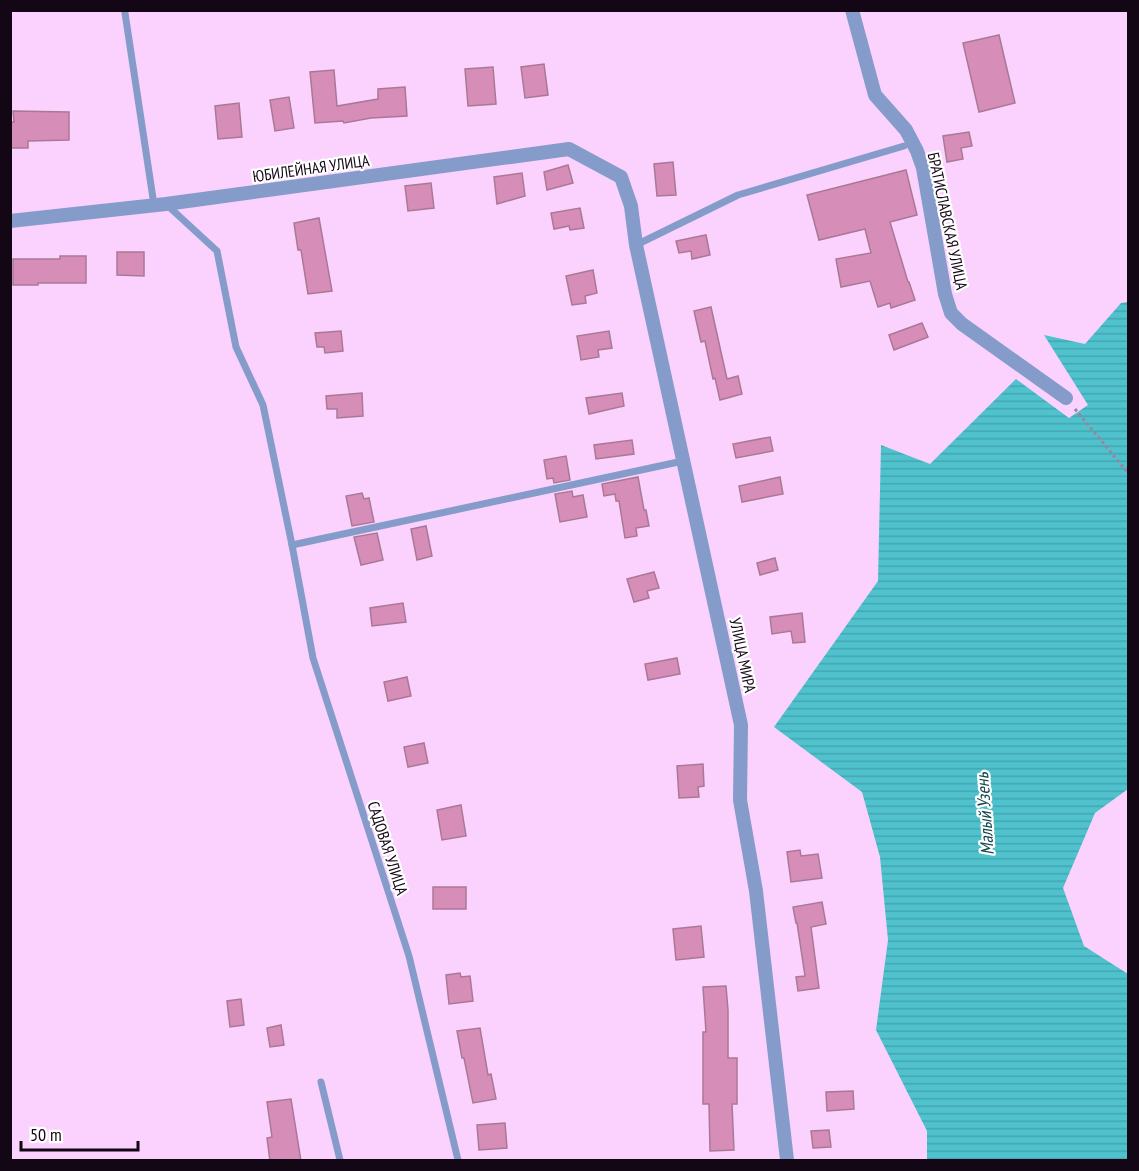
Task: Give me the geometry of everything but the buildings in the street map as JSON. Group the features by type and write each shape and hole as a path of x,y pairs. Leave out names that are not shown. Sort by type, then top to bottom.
{"street":[{"name":"БРАТИСЛАВСКАЯ УЛИЦА","path":"852,10 875,95 906,130 923,168 945,294 951,313 962,324 1066,398"},
{"name":"ЮБИЛЕЙНАЯ УЛИЦА","path":"10,221 160,205 569,149 609,171"},
{"name":"УЛИЦА МИРА","path":"609,171 621,177 631,206 636,244 741,725 740,800 756,891 787,1161"}],"lane":[{"path":"125,10 160,205"},
{"path":"636,244 738,195 904,146"},
{"name":"САДОВАЯ УЛИЦА","path":"160,205 217,250 236,347 263,405 313,658 409,956 458,1161"},
{"path":"292,545 683,461"},
{"path":"321,1082 340,1161"}],"path":[{"path":"1066,398 1128,473"}],"water":[{"name":"Малый Узень","path":"1128,302 1128,789 1095,813 1063,888 1084,946 1128,974 1128,1160 927,1160 927,1131 876,1030 888,940 880,857 862,792 774,727 878,581 881,445 930,464 1016,379 1069,418 1088,405 1044,335 1085,344 1121,303"}]}
